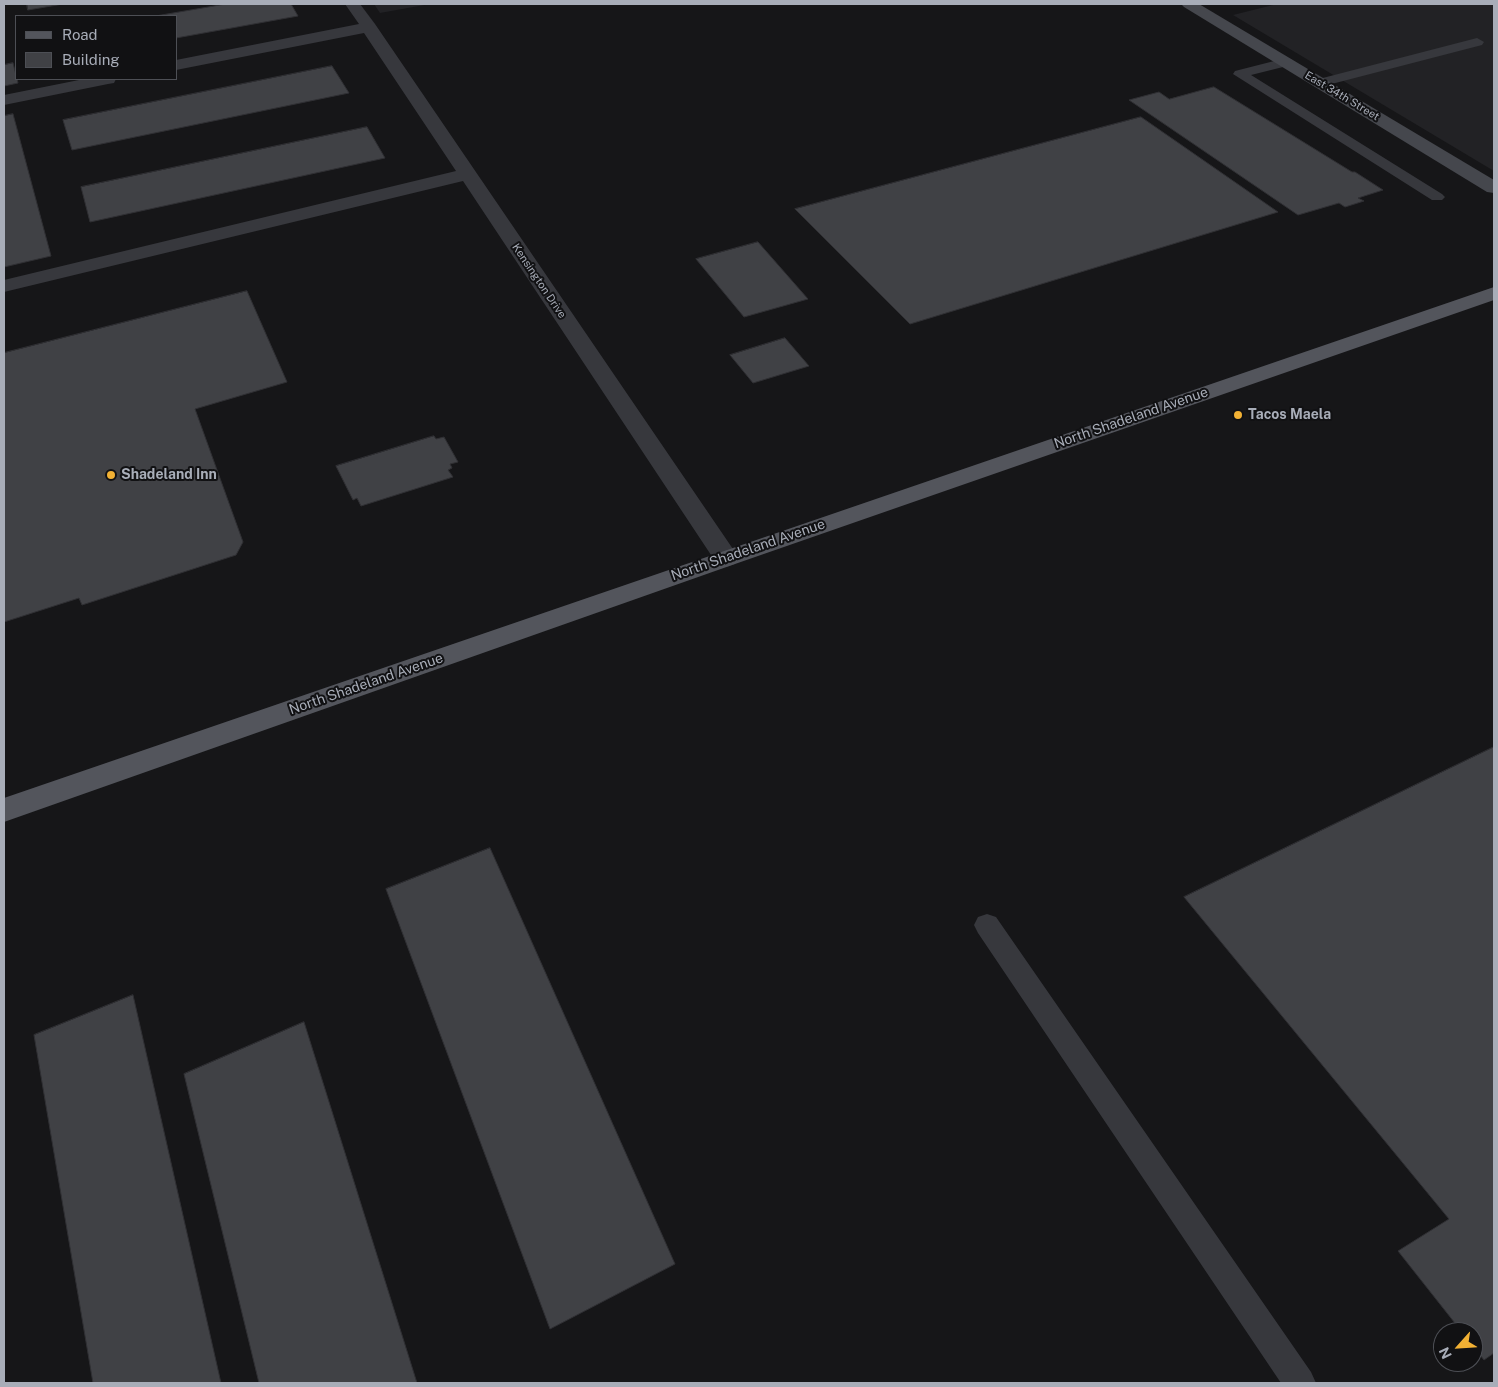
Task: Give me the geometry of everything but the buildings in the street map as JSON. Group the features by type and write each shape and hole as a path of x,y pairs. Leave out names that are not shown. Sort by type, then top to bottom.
{"main road":[{"name":"North Shadeland Avenue","path":"4,810 1494,293"}],"street":[{"name":"Kensington Drive","path":"353,4 726,558"},
{"name":"East 34th Street","path":"1189,4 1494,188"},
{"path":"178,65 369,27"},
{"path":"4,100 103,80"},
{"path":"4,286 468,174"}],"lane":[{"path":"1320,83 1477,42"},
{"path":"1286,62 1240,74 1437,197"},
{"path":"987,925 1300,1383"}],"shaded area":[{"path":"374,4 430,4 380,13"},
{"path":"1277,4 1494,4 1494,171 1233,15"}],"place":[{"name":"Tacos Maela","path":"1238,415"},
{"name":"Shadeland Inn","path":"111,475"}]}
